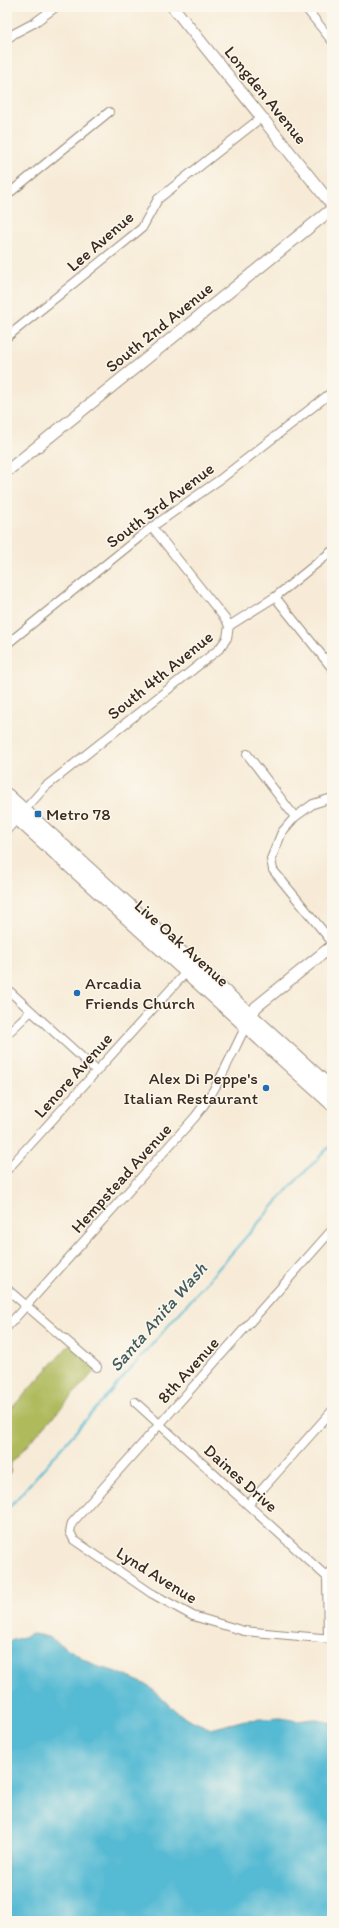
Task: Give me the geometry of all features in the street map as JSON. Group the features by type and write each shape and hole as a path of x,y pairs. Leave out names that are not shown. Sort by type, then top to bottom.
{"main road":[{"name":"Live Oak Avenue","path":"7,795 21,815 190,968 249,1021 332,1089"},
{"name":"Live Oak Avenue","path":"7,809 21,815"},
{"name":"Live Oak Avenue","path":"249,1021 332,1104"}],"street":[{"path":"7,39 34,23 56,7"},
{"name":"Longden Avenue","path":"173,7 332,205"},
{"path":"305,7 332,41"},
{"path":"7,195 109,112"},
{"name":"Lee Avenue","path":"7,337 142,228 158,199 262,117"},
{"name":"South 2nd Avenue","path":"7,471 332,208"},
{"name":"South 3rd Avenue","path":"7,644 152,527 222,478 332,392"},
{"path":"152,527 226,620 229,626"},
{"name":"South 4th Avenue","path":"7,830 45,787 219,649 227,638 229,626 275,597 332,551"},
{"path":"275,597 332,668"},
{"path":"247,754 295,817"},
{"path":"332,798 313,804 295,817 282,832 271,859 273,870 332,942"},
{"path":"249,1021 256,1007 332,946"},
{"name":"Lenore Avenue","path":"7,1170 190,968"},
{"path":"7,989 97,1071"},
{"path":"7,1034 31,1011"},
{"name":"Hempstead Avenue","path":"7,1327 195,1117 210,1098 249,1021"},
{"name":"8th Avenue","path":"70,1532 72,1523 332,1230"},
{"path":"7,1289 97,1367"},
{"name":"Daines Drive","path":"135,1402 248,1505 329,1574"},
{"path":"248,1505 332,1411"},
{"name":"Lynd Avenue","path":"70,1532 74,1540 151,1593 194,1616 244,1631 330,1639"},
{"path":"329,1574 330,1639"}],"green space":[{"path":"73,1341 100,1365 11,1463 10,1473 7,1476 7,1411 10,1410"}],"water":[{"path":"33,1634 49,1637 95,1666 117,1672 149,1686 172,1708 184,1717 211,1729 245,1720 281,1718 297,1721 314,1719 332,1723 332,1921 7,1921 7,1642"}],"waterway":[{"name":"Santa Anita Wash","path":"7,1510 289,1188 332,1144"}],"place":[{"name":"Metro 78","path":"38,814"},
{"name":"Arcadia Friends Church","path":"77,993"},
{"name":"Alex Di Peppe's Italian Restaurant","path":"266,1088"}]}
